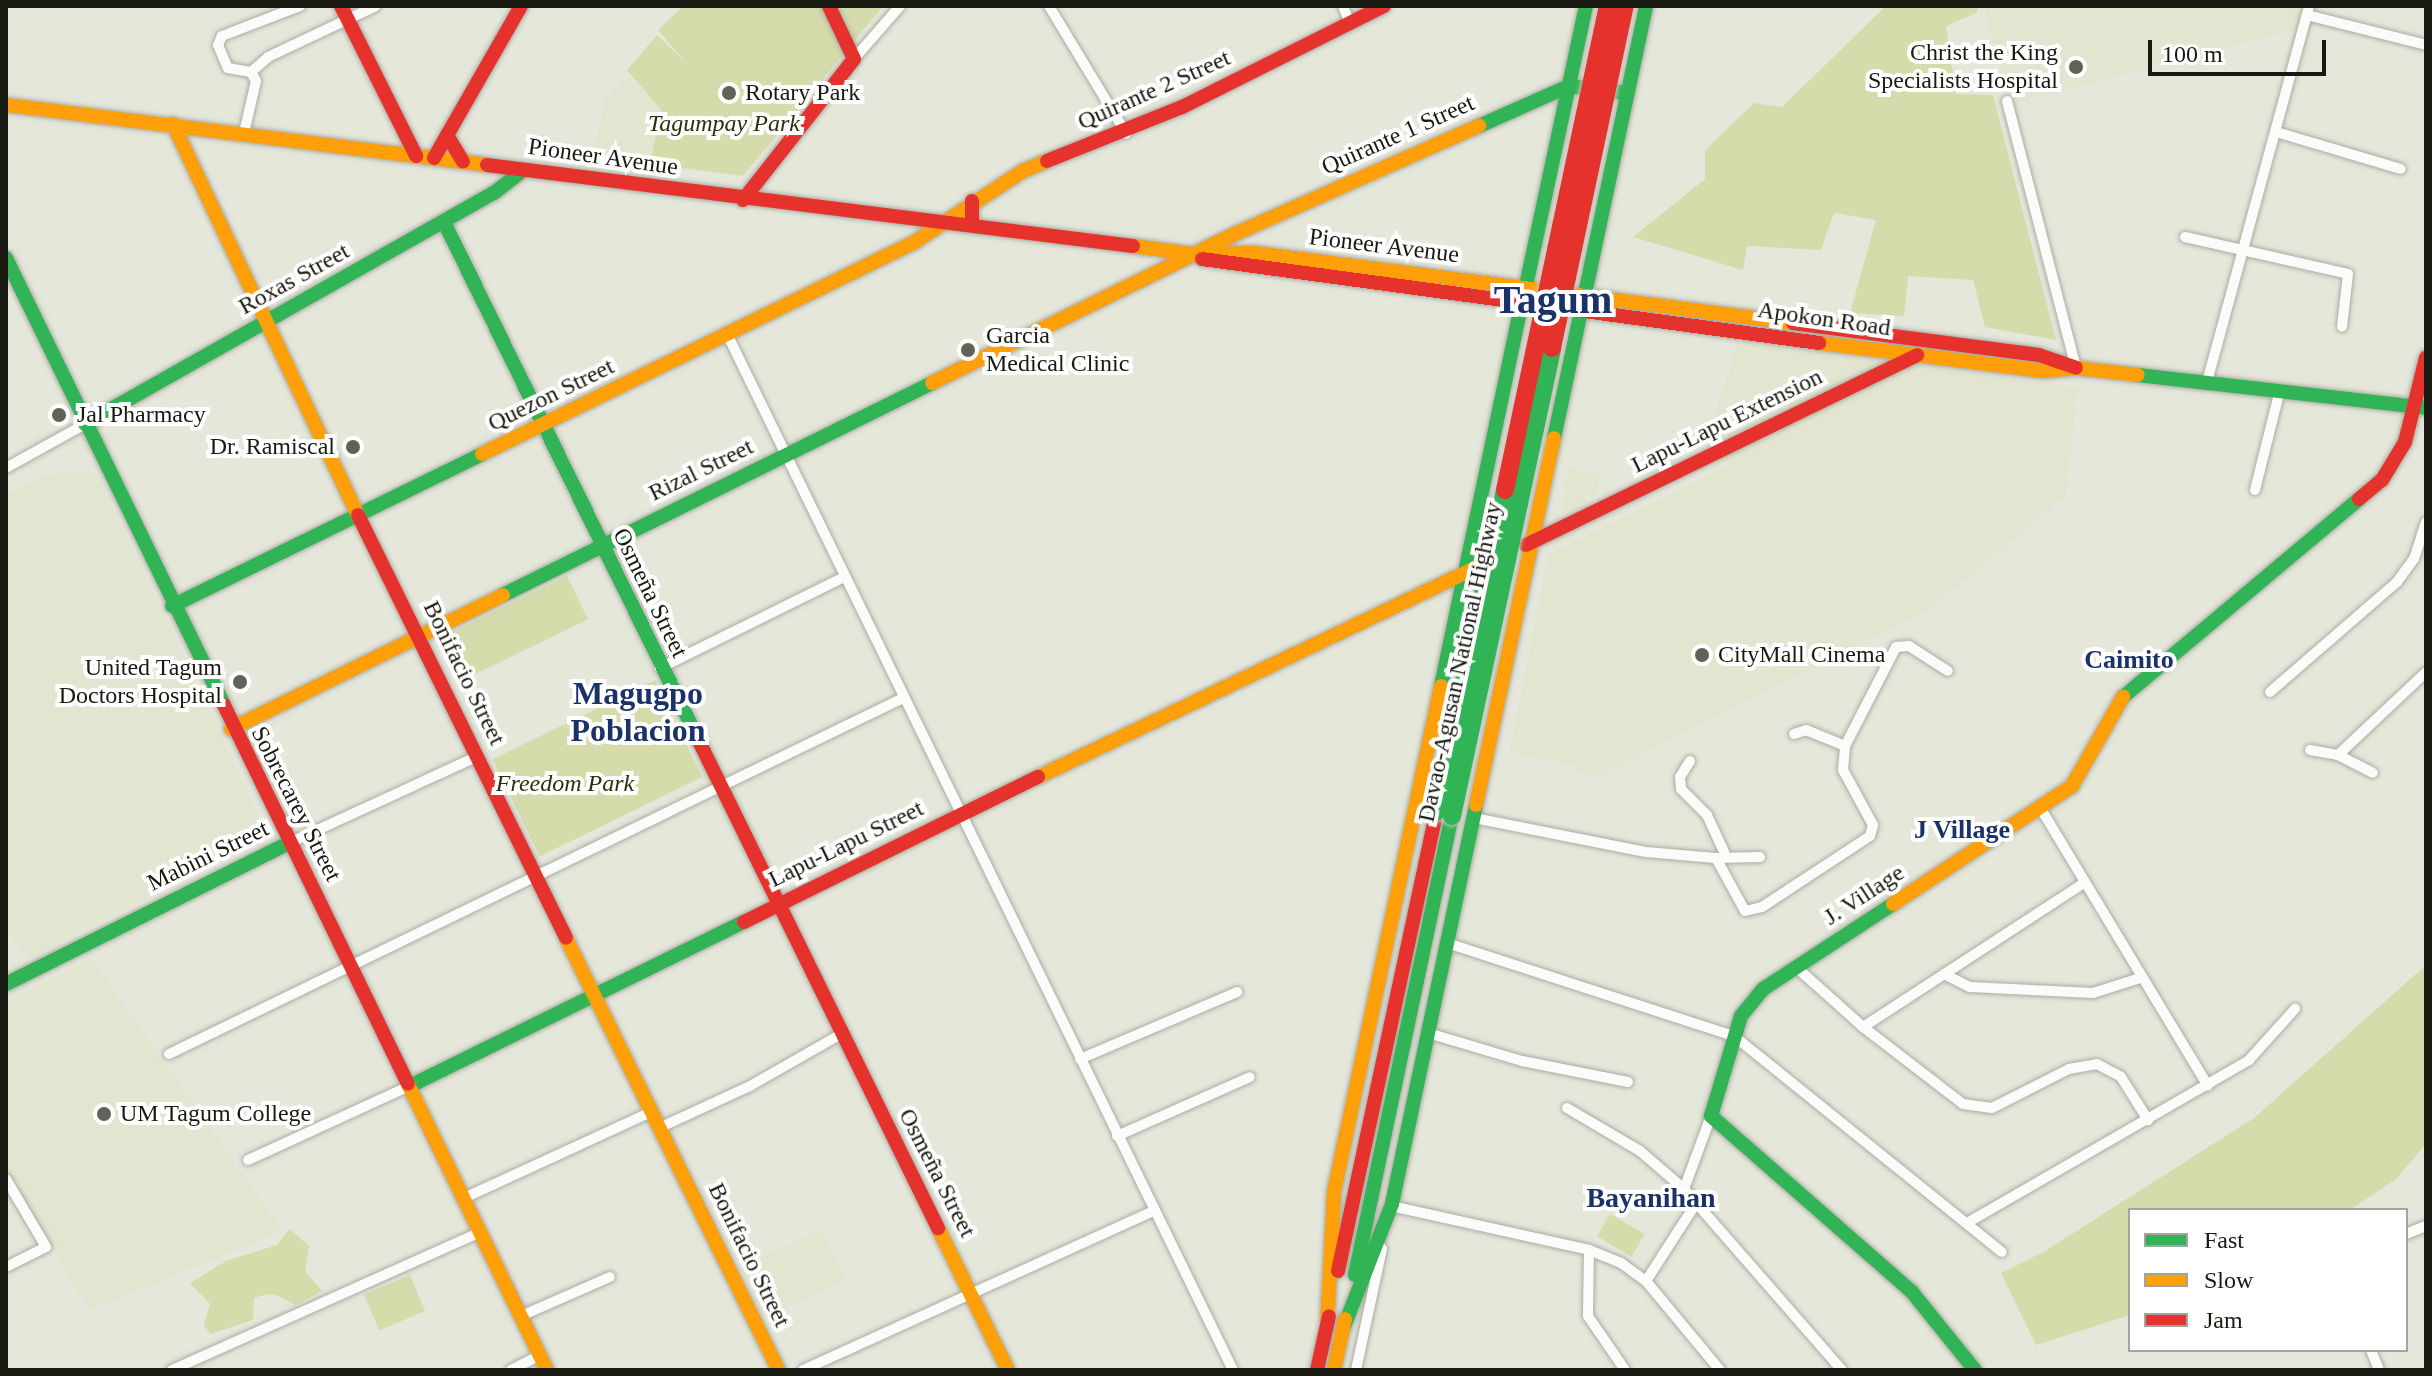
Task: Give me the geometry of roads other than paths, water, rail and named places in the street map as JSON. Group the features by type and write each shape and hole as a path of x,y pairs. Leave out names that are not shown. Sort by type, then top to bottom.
{"main road":[{"path":"345,13 425,157 447,135 521,6"},
{"path":"743,200 854,59 829,6"},
{"name":"Quirante 2 Street","path":"948,221 972,201 1023,171 1126,133 1347,15 1384,6"},
{"name":"Davao-Agusan National Highway","path":"1334,1370 1334,1192 1465,572 1580,82 1586,6"},
{"name":"Davao-Agusan National Highway","path":"1335,1328 1444,814 1608,6"},
{"name":"Davao-Agusan National Highway","path":"1444,814 1625,6"},
{"name":"Davao-Agusan National Highway","path":"1317,1370 1392,1204 1532,542 1575,303 1619,88 1646,6"},
{"path":"1580,82 1619,88"},
{"name":"Quirante 1 Street","path":"1193,254 1580,82"},
{"name":"Pioneer Avenue","path":"6,105 244,133 743,200 948,221 1193,254 1232,250 1575,303"},
{"name":"Bonifacio Street","path":"173,124 358,515 779,1370"},
{"path":"447,135 463,162"},
{"name":"Roxas Street","path":"85,424 444,222 523,170"},
{"path":"972,201 972,224"},
{"name":"Quezon Street","path":"172,606 728,336 948,221"},
{"name":"Osmeña Street","path":"444,222 541,426 1008,1370"},
{"name":"Rizal Street","path":"231,729 1193,254"},
{"name":"Sobrecarey Street","path":"6,258 231,729 544,1362"},
{"name":"Apokon Road","path":"1575,303 1942,342 2039,355 2076,368"},
{"name":"Apokon Road","path":"1575,303 1915,356 2043,371 2076,368 2420,408"},
{"name":"Lapu-Lapu Extension","path":"1465,572 1942,342"},
{"name":"J. Village","path":"1711,1116 1734,1036 1754,997 2041,809 2083,773 2127,691 2368,495 2399,455 2420,408 2426,358"},
{"name":"Lapu-Lapu Street","path":"410,1086 776,904 1465,572"},
{"name":"Mabini Street","path":"6,984 289,843"},
{"path":"1711,1116 1912,1292 1975,1370"}],"street":[{"path":"251,72 228,68 219,41 300,6"},
{"path":"251,72 268,57 345,13 376,6"},
{"path":"854,59 900,6"},
{"path":"1049,6 1126,133"},
{"path":"2207,382 2308,11 2426,45"},
{"path":"244,133 256,81 251,72"},
{"path":"2007,101 2076,368"},
{"path":"2276,132 2401,169"},
{"path":"2185,237 2348,274 2342,327"},
{"path":"728,336 1152,1212 1233,1370"},
{"path":"2255,490 2280,390"},
{"path":"6,468 85,424"},
{"path":"2270,692 2397,582 2414,559 2426,522"},
{"path":"660,668 844,577"},
{"path":"1690,761 1680,777 1681,789 1707,815 1739,905 1754,910 1870,836 1873,825 1843,770 1845,746 1896,647 1909,646 1948,671"},
{"path":"2338,755 2426,672"},
{"path":"169,1054 538,879 903,698"},
{"path":"1794,734 1806,730 1845,746"},
{"path":"2310,750 2338,755 2373,773"},
{"name":"Mabini Street","path":"289,843 478,756"},
{"path":"2041,809 2208,1086"},
{"path":"1474,818 1646,852 1760,857"},
{"path":"1863,1027 2084,883"},
{"path":"1447,943 1734,1036 2002,1252"},
{"path":"1796,967 1863,1027 1977,1109 1992,1108 2069,1069 2097,1064 2121,1077 2148,1120"},
{"path":"1944,974 1970,987 2093,993 2143,977"},
{"path":"1080,1059 1237,992"},
{"path":"1967,1223 2208,1086 2261,1051 2295,1009"},
{"path":"1428,1033 1522,1061 1628,1082"},
{"path":"464,1198 657,1119 750,1086 841,1034"},
{"path":"1117,1136 1250,1077"},
{"name":"Lapu-Lapu Street","path":"248,1160 410,1086"},
{"path":"1567,1108 1640,1151 1684,1189 1842,1370"},
{"path":"1684,1189 1711,1116"},
{"path":"6,1179 46,1247 6,1267"},
{"path":"1646,1281 1697,1202"},
{"path":"1356,1370 1392,1204 1589,1250 1646,1281 1720,1370"},
{"path":"803,1370 1152,1212"},
{"path":"172,1370 481,1232"},
{"path":"1589,1250 1588,1316 1625,1370"},
{"path":"521,1316 610,1277"},
{"path":"511,1370 544,1362"}],"place":[{"name":"Christ the King Specialists Hospital","path":"2076,67"},
{"name":"Rotary Park","path":"729,93"},
{"name":"Garcia Medical Clinic","path":"968,350"},
{"name":"Jal Pharmacy","path":"59,415"},
{"name":"Dr. Ramiscal","path":"353,447"},
{"name":"CityMall Cinema","path":"1702,655"},
{"name":"United Tagum Doctors Hospital","path":"240,682"},
{"name":"UM Tagum College","path":"104,1114"}],"district":[{"name":"Tagum","path":"1553,300"},
{"name":"Caimito","path":"2129,660"},
{"name":"Magugpo Poblacion","path":"638,712"},
{"name":"J Village","path":"1962,830"},
{"name":"Bayanihan","path":"1651,1198"}],"park label":[{"name":"Tagumpay Park","path":"724,124"},
{"name":"Freedom Park","path":"565,784"}]}
